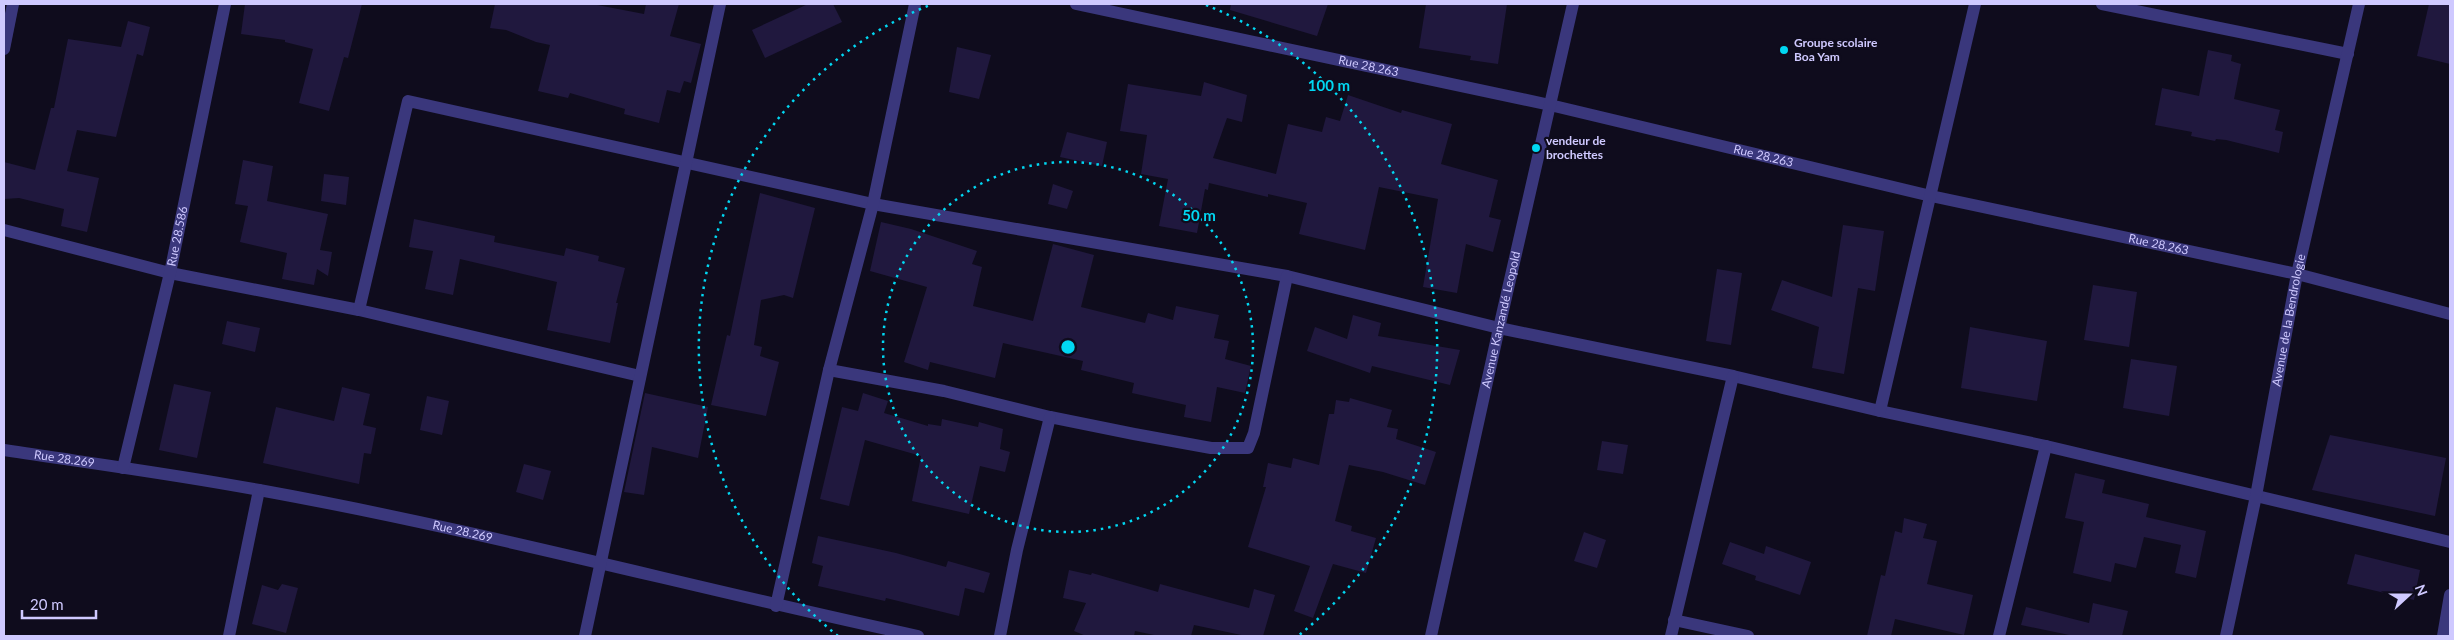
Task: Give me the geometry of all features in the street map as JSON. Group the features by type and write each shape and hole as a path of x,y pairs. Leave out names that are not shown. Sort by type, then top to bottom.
{"street":[{"path":"4,49 13,4"},
{"name":"Rue 28.586","path":"123,468 170,273 225,4"},
{"path":"585,636 720,4"},
{"path":"776,606 829,370 873,204 915,4"},
{"name":"Rue 28.263","path":"1076,4 1550,105 1930,196 2297,274 2450,314"},
{"name":"Avenue Kanzandé Leopold","path":"1431,636 1498,328 1573,4"},
{"path":"1880,411 1975,4"},
{"path":"2102,4 2348,54"},
{"name":"Avenue de la Bendrologie","path":"2226,636 2256,496 2297,274 2359,4"},
{"path":"359,310 408,101 873,204 1287,276 1498,328 1732,376 1880,411 2046,446 2450,542"},
{"path":"4,230 170,273 359,310 640,376"},
{"path":"829,370 944,391 1050,417 1211,448 1248,448 1254,433 1287,276"},
{"path":"1671,636 1732,376"},
{"path":"1000,636 1018,550 1050,417"},
{"path":"1999,636 2046,446"},
{"name":"Rue 28.269","path":"4,450 259,490 600,562 776,606 918,636"},
{"path":"229,636 259,490"},
{"path":"2442,636 2450,595"},
{"path":"1674,620 1748,636"}],"building":[{"path":"245,4 362,4 348,58 344,57 329,111 299,103 313,49 285,42 285,40 241,34"},
{"path":"495,4 592,4 644,14 646,4 679,4 670,36 701,44 691,83 684,81 680,93 667,90 659,123 624,114 625,109 570,93 568,98 538,91 550,45 536,42 506,30 490,28"},
{"path":"808,4 833,4 842,22 765,58 752,30"},
{"path":"1231,4 1328,4 1317,36 1230,10"},
{"path":"1426,4 1507,4 1498,64 1470,60 1471,56 1419,48"},
{"path":"2429,4 2450,4 2450,64 2417,56"},
{"path":"128,21 150,27 143,56 137,54 116,137 77,130 67,171 99,178 87,232 61,226 64,209 19,198 4,199 4,162 35,170 51,108 54,108 68,39 121,47"},
{"path":"957,47 991,55 979,99 949,92"},
{"path":"2208,50 2232,55 2231,61 2241,64 2234,99 2280,110 2275,130 2283,132 2279,153 2226,140 2216,139 2215,141 2191,136 2192,132 2155,125 2162,88 2199,96"},
{"path":"1204,82 1247,95 1242,122 1227,118 1213,158 1276,174 1288,124 1322,132 1326,117 1340,121 1348,95 1401,113 1402,110 1452,124 1441,164 1498,180 1489,217 1501,220 1493,252 1466,244 1457,293 1423,287 1438,199 1379,187 1365,250 1299,234 1307,203 1268,194 1268,197 1209,183 1208,190 1205,189 1197,233 1159,226 1168,179 1141,174 1147,135 1120,131 1128,84 1201,96"},
{"path":"1067,132 1107,142 1102,166 1060,157"},
{"path":"243,160 273,166 267,201 328,214 320,250 332,252 328,276 317,269 314,285 282,279 287,253 240,242 248,206 235,204"},
{"path":"324,174 349,177 346,205 321,201"},
{"path":"1053,184 1073,191 1067,209 1048,204"},
{"path":"760,193 815,208 793,298 784,295 761,300 754,345 762,347 760,356 779,362 766,416 711,405 727,335 730,336"},
{"path":"414,219 495,236 494,242 564,256 566,248 599,256 598,261 625,268 616,303 618,303 610,343 547,330 557,282 460,259 453,295 425,289 433,251 409,247"},
{"path":"881,222 911,229 977,251 972,264 982,267 973,306 1033,321 1053,244 1094,255 1081,307 1145,323 1148,313 1173,320 1176,306 1219,315 1214,338 1229,341 1225,359 1251,366 1245,393 1217,387 1211,422 1184,417 1186,405 1132,393 1134,383 1081,370 1083,361 1003,343 995,378 930,362 928,370 904,362 927,287 870,271"},
{"path":"1843,225 1884,231 1875,291 1858,288 1844,374 1812,368 1819,327 1771,310 1782,280 1832,297"},
{"path":"1717,269 1742,273 1731,345 1706,341"},
{"path":"2093,285 2137,292 2129,347 2084,340"},
{"path":"1353,315 1381,323 1378,336 1460,350 1450,385 1372,366 1370,373 1307,351 1315,327 1347,339"},
{"path":"227,321 260,328 255,352 222,344"},
{"path":"1970,327 2047,341 2037,401 1961,388"},
{"path":"2131,359 2177,366 2169,416 2123,408"},
{"path":"174,384 211,392 197,458 159,450"},
{"path":"342,387 370,394 363,425 376,428 371,454 364,453 359,484 263,463 276,407 334,421"},
{"path":"645,393 708,407 698,458 652,447 644,495 624,492"},
{"path":"863,393 888,401 884,413 928,426 928,424 941,426 942,419 978,427 979,422 1003,429 1000,449 1010,452 1005,472 980,466 969,514 912,501 921,456 865,440 849,506 820,499 842,407 858,411"},
{"path":"427,396 449,401 442,435 420,430"},
{"path":"1350,398 1392,410 1387,427 1398,429 1396,439 1436,452 1425,485 1383,472 1349,465 1335,521 1352,526 1351,531 1376,538 1366,573 1333,564 1313,618 1294,611 1310,566 1248,547 1266,487 1263,487 1268,463 1291,468 1293,458 1319,465 1329,414 1334,414 1336,400 1349,402"},
{"path":"2330,435 2446,458 2435,516 2312,490"},
{"path":"1602,441 1628,445 1623,474 1597,470"},
{"path":"524,464 551,471 543,500 516,492"},
{"path":"2075,473 2105,480 2102,493 2149,504 2146,517 2206,531 2196,578 2175,573 2181,545 2144,537 2136,568 2115,563 2111,582 2073,573 2084,522 2065,518"},
{"path":"1904,518 1927,524 1923,538 1937,541 1927,584 1973,595 1964,635 1895,619 1891,636 1867,636 1881,575 1885,576 1895,531 1902,533"},
{"path":"1584,532 1606,540 1597,568 1574,561"},
{"path":"818,536 896,553 946,567 948,561 990,573 984,593 965,588 959,616 886,598 885,601 818,586 823,566 812,563"},
{"path":"1730,542 1764,554 1766,546 1811,562 1800,595 1755,580 1756,576 1722,564"},
{"path":"2355,554 2420,570 2414,600 2347,584"},
{"path":"1069,570 1091,575 1092,573 1158,592 1160,584 1249,608 1254,589 1275,595 1263,636 1246,636 1194,625 1191,636 1159,636 1135,631 1134,636 1086,636 1074,631 1086,603 1063,598"},
{"path":"282,584 298,588 286,633 252,624 262,585 278,590"},
{"path":"2093,603 2128,611 2122,636 2074,636 2021,625 2026,607 2089,623"}],"place":[{"name":"Groupe scolaire Boa Yam","path":"1784,50"},
{"name":"vendeur de brochettes","path":"1536,148"}]}
